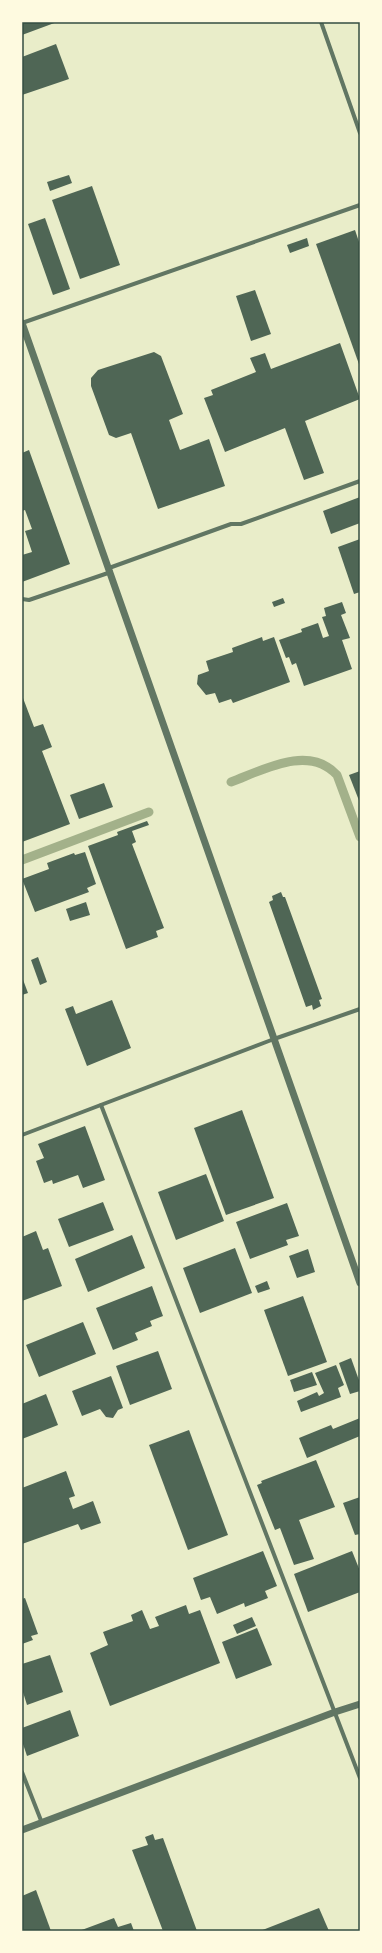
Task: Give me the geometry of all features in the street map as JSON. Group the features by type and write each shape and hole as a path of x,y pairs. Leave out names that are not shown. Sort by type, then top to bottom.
{"street":[{"path":"321,22 360,132"},
{"path":"360,205 22,323 360,1283"},
{"path":"22,599 29,600 231,524 241,524 360,480"},
{"path":"22,1135 274,1039 360,1009"},
{"path":"101,1105 360,1778"},
{"path":"22,1830 335,1712 360,1704"},
{"path":"22,1772 42,1823"}],"building":[{"path":"22,22 57,22 22,35"},
{"path":"56,44 69,79 22,95 22,57"},
{"path":"69,175 72,183 50,191 47,182"},
{"path":"92,186 120,265 80,279 52,200"},
{"path":"45,218 70,289 53,295 28,224"},
{"path":"355,230 360,245 360,367 316,244"},
{"path":"307,238 309,246 290,253 287,245"},
{"path":"255,290 271,334 251,341 236,296"},
{"path":"340,343 360,399 305,421 324,473 304,480 285,428 225,452 204,398 213,395 211,390 256,372 250,358 265,353 271,369"},
{"path":"154,352 161,356 183,414 169,420 180,450 209,439 225,486 158,509 131,433 116,438 109,435 91,386 91,378 98,370"},
{"path":"29,450 70,564 22,582 22,555 32,552 25,531 32,529 25,510 22,511 22,453"},
{"path":"360,497 360,523 331,534 323,511"},
{"path":"360,539 360,592 354,594 338,547"},
{"path":"283,598 285,603 274,607 272,602"},
{"path":"342,602 346,613 341,615 350,638 342,640 352,669 304,686 296,663 292,665 289,657 286,658 279,640 302,632 301,629 318,623 323,638 329,636 322,617 326,616 324,608"},
{"path":"262,637 263,641 274,637 290,682 233,703 231,699 219,703 215,693 206,695 197,684 198,675 209,671 206,661 233,652 232,648"},
{"path":"22,698 34,727 43,724 52,747 42,751 70,824 22,842"},
{"path":"360,771 360,803 349,775"},
{"path":"104,783 113,807 79,819 70,795"},
{"path":"147,821 149,825 132,831 136,842 132,844 164,928 156,931 158,937 126,949 88,846 118,835 117,832"},
{"path":"85,852 96,884 87,888 89,892 35,912 22,879 49,869 47,863 74,853 75,855"},
{"path":"281,892 283,897 285,897 322,999 319,1000 321,1006 313,1010 312,1005 306,1007 269,902 273,900 272,896"},
{"path":"86,902 90,915 70,921 66,909"},
{"path":"38,957 47,982 40,985 31,960"},
{"path":"22,977 28,993 22,995"},
{"path":"112,1000 131,1048 87,1066 65,1009 73,1006 76,1014"},
{"path":"242,1110 274,1198 226,1215 194,1128"},
{"path":"85,1126 105,1180 83,1188 78,1175 53,1184 52,1180 44,1183 36,1161 44,1158 38,1144"},
{"path":"206,1174 224,1221 176,1240 158,1192"},
{"path":"103,1202 114,1230 69,1247 58,1219"},
{"path":"287,1203 299,1236 286,1240 288,1245 250,1259 236,1222"},
{"path":"36,1231 43,1250 48,1248 62,1286 22,1301 22,1237"},
{"path":"132,1235 145,1268 88,1292 75,1259"},
{"path":"235,1248 252,1293 200,1313 183,1268"},
{"path":"308,1249 315,1272 297,1278 289,1256"},
{"path":"267,1281 270,1289 258,1293 255,1286"},
{"path":"152,1286 163,1316 150,1321 152,1326 135,1333 138,1340 113,1350 96,1308"},
{"path":"303,1296 327,1362 288,1376 264,1310"},
{"path":"83,1322 96,1354 39,1377 26,1345"},
{"path":"158,1351 172,1389 130,1405 116,1366"},
{"path":"351,1358 360,1383 360,1391 350,1394 339,1363"},
{"path":"336,1365 344,1385 338,1388 341,1397 301,1412 297,1401 317,1392 319,1396 324,1393 315,1373"},
{"path":"312,1372 317,1385 294,1392 290,1380"},
{"path":"111,1376 123,1408 118,1410 113,1418 106,1417 100,1409 82,1416 72,1391"},
{"path":"46,1394 58,1425 22,1439 22,1404"},
{"path":"360,1418 360,1436 307,1458 299,1438 331,1425 333,1429"},
{"path":"189,1430 228,1535 188,1550 149,1445"},
{"path":"316,1460 335,1507 299,1520 314,1559 294,1565 280,1528 275,1530 257,1485 262,1483 261,1481"},
{"path":"66,1471 75,1496 69,1498 73,1509 93,1501 101,1523 81,1530 78,1524 22,1544 22,1488"},
{"path":"360,1497 360,1534 355,1535 343,1503"},
{"path":"263,1551 277,1586 265,1591 268,1598 245,1607 244,1603 217,1614 210,1597 201,1600 193,1578"},
{"path":"352,1551 360,1571 360,1592 308,1612 294,1574"},
{"path":"25,1598 38,1634 31,1636 33,1640 22,1644 22,1599"},
{"path":"186,1605 189,1614 200,1610 220,1663 110,1706 90,1653 108,1645 103,1632 133,1621 131,1615 142,1610 150,1629 159,1626 155,1617"},
{"path":"252,1617 256,1626 237,1634 233,1625"},
{"path":"257,1628 272,1665 236,1679 222,1642"},
{"path":"50,1655 63,1692 27,1705 22,1689 22,1664"},
{"path":"70,1710 79,1736 27,1756 22,1741 22,1728"},
{"path":"153,1834 155,1840 163,1838 197,1931 163,1931 132,1850 148,1845 145,1837"},
{"path":"36,1890 51,1931 22,1931 22,1896"},
{"path":"319,1908 329,1931 260,1931"},
{"path":"114,1918 118,1927 131,1923 134,1931 79,1931"}],"waterway":[{"path":"231,782 257,771 286,762 300,760 313,761 326,766 337,775 360,837"},
{"path":"22,860 149,812"}]}
